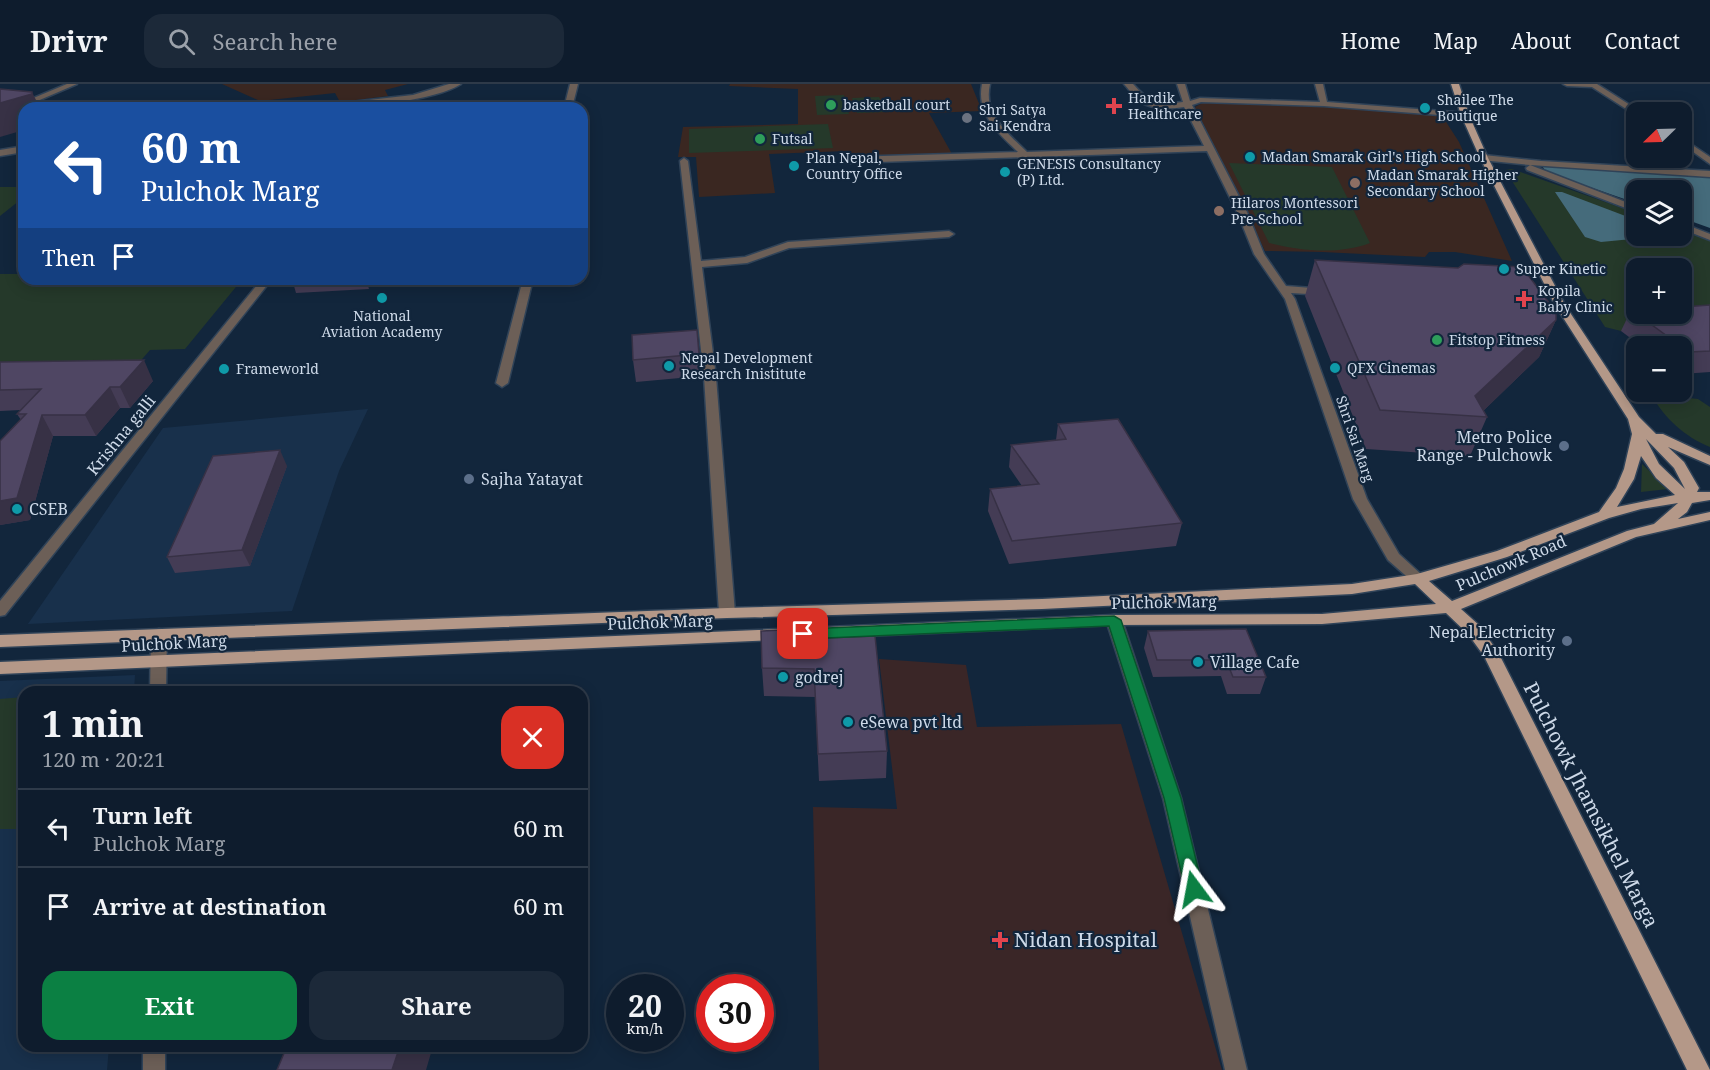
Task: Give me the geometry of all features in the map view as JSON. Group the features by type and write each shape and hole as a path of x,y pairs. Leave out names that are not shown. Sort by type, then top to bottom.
{"main road":[{"path":"1455,84 1464,115 1484,158 1560,305 1639,427 1688,478 1692,488 1682,508 1659,527"},
{"path":"1639,427 1710,460"},
{"path":"1639,427 1643,449 1663,479 1688,497 1710,508"},
{"path":"1604,515 1620,495 1631,474 1639,427"},
{"name":"Pulchowk Road","path":"1298,593 1352,589 1418,579 1502,554 1604,515 1640,505 1688,497 1710,496"},
{"name":"Pulchowk Road","path":"1322,619 1452,608 1596,547 1659,527 1710,516"},
{"name":"Pulchowk Jhamsikhel Marga","path":"1418,579 1474,630 1491,654 1698,1070"},
{"name":"Pulchok Marg","path":"0,641 1298,593"},
{"name":"Pulchok Marg","path":"0,668 1114,620 1322,619"}],"street":[{"path":"31,102 73,84"},
{"path":"369,102 414,97 457,84"},
{"path":"570,102 574,84"},
{"path":"986,84 985,106 992,122 1024,153"},
{"path":"1128,84 1145,100 1158,104 1187,104 1200,100 1324,104 1464,115"},
{"name":"Shri Sai Marg","path":"1181,84 1187,104 1242,212 1259,254 1290,299 1360,499 1394,557 1418,579"},
{"path":"1319,84 1324,104"},
{"path":"1567,84 1593,85 1626,105"},
{"path":"410,102 414,97"},
{"path":"0,115 18,107"},
{"path":"849,160 1210,148"},
{"path":"1692,148 1710,161"},
{"path":"0,153 18,150"},
{"path":"1484,158 1541,164 1710,174"},
{"path":"1508,160 1626,205"},
{"path":"684,161 710,377 728,613"},
{"path":"1692,230 1710,237"},
{"path":"695,265 747,260 788,245 949,234"},
{"name":"Krishna galli","path":"0,611 262,285"},
{"path":"502,383 526,285"},
{"path":"1282,289 1340,293"},
{"path":"1114,620 1172,798 1236,1070"},
{"path":"158,686 159,635"},
{"path":"154,1052 154,1070"}],"shaded area":[{"path":"222,84 408,84 385,90 388,96 340,102 335,93 260,101"},
{"path":"730,84 971,84 982,111 929,113 952,154 849,159 846,151 769,154 775,193 699,197 696,157 678,157 683,127 798,124 798,89 729,86"},
{"name":"Madan Smarak Higher Secondary School","path":"1208,100 1441,114 1459,142 1512,261 1455,252 1429,252 1425,257 1265,251 1195,107"},
{"path":"1541,164 1710,174 1710,228 1692,222 1692,180 1626,180 1626,200 1546,172"},
{"path":"1555,192 1562,192 1626,216 1626,240 1601,242 1585,237"},
{"path":"368,409 339,471 292,611 28,624 163,428"},
{"name":"Nidan Hospital","path":"879,659 966,665 977,727 1121,724 1222,1070 819,1070 813,807 897,809"},
{"path":"135,675 134,686 18,686 18,1052 108,1052 107,1070 0,1070 0,681"}],"green space":[{"name":"basketball court","path":"844,95 849,114 817,115 815,96"},
{"name":"basketball court","path":"879,97 887,112 857,113 852,98"},
{"name":"Futsal","path":"828,124 833,148 689,153 689,129"},
{"path":"1229,163 1332,167 1370,243 1345,249 1320,250 1269,243"},
{"path":"1512,169 1626,209 1626,246 1692,246 1692,234 1710,241 1710,325 1621,331 1605,327 1505,170"},
{"path":"0,187 18,187 18,202 0,216"},
{"path":"0,274 18,274 18,285 238,285 185,349 150,350 123,381 0,383"},
{"path":"1692,398 1698,399 1710,407 1710,447 1692,438 1676,426 1656,402 1692,402"},
{"path":"1642,464 1668,489 1641,492"},
{"path":"18,698 18,829 0,829 0,699"}],"building":[{"path":"0,89 32,92 32,94 0,103"},
{"path":"1315,260 1458,268 1464,264 1522,267 1556,312 1556,320 1475,396 1487,417 1380,410"},
{"path":"1710,305 1710,351 1692,352 1692,336 1667,336 1651,324 1692,324 1692,306"},
{"path":"697,330 699,354 633,360 632,335"},
{"path":"144,360 120,387 110,387 85,415 42,415 17,498 0,501 0,441 26,414 17,414 41,389 0,390 0,362"},
{"path":"1118,419 1182,523 1012,541 990,489 1039,484 1011,445 1066,439 1058,424"},
{"path":"280,450 242,550 167,557 213,456"},
{"path":"801,629 801,639 875,636 887,751 818,754 814,669 762,668 761,631"},
{"path":"1246,629 1266,677 1233,677 1226,660 1157,660 1148,631"},
{"path":"284,1052 398,1052 392,1070 277,1070"}],"place":[{"name":"basketball court","path":"831,105"},
{"name":"Hardik Healthcare","path":"1114,106"},
{"name":"Shailee The Boutique","path":"1425,108"},
{"name":"Shri Satya Sai Kendra","path":"967,118"},
{"name":"Futsal","path":"760,139"},
{"name":"Madan Smarak Girl's High School","path":"1250,157"},
{"name":"Plan Nepal, Country Office","path":"794,166"},
{"name":"GENESIS Consultancy (P) Ltd.","path":"1005,172"},
{"name":"Madan Smarak Higher Secondary School","path":"1355,183"},
{"name":"Hilaros Montessori Pre-School","path":"1219,211"},
{"name":"Super Kinetic","path":"1504,269"},
{"name":"National Aviation Academy","path":"382,298"},
{"name":"Kopila Baby Clinic","path":"1524,299"},
{"name":"Fitstop Fitness","path":"1437,340"},
{"name":"Nepal Development Research Inistitute","path":"669,366"},
{"name":"QFX Cinemas","path":"1335,368"},
{"name":"Frameworld","path":"224,369"},
{"name":"Metro Police Range - Pulchowk","path":"1564,446"},
{"name":"Sajha Yatayat","path":"469,479"},
{"name":"CSEB","path":"17,509"},
{"name":"Nepal Electricity Authority","path":"1567,641"},
{"name":"Village Cafe","path":"1198,662"},
{"name":"godrej","path":"783,677"},
{"name":"eSewa pvt ltd","path":"848,722"},
{"name":"Nidan Hospital","path":"1000,940"}],"route":[{"path":"803,634 1114,620 1172,798 1194,889"}]}
